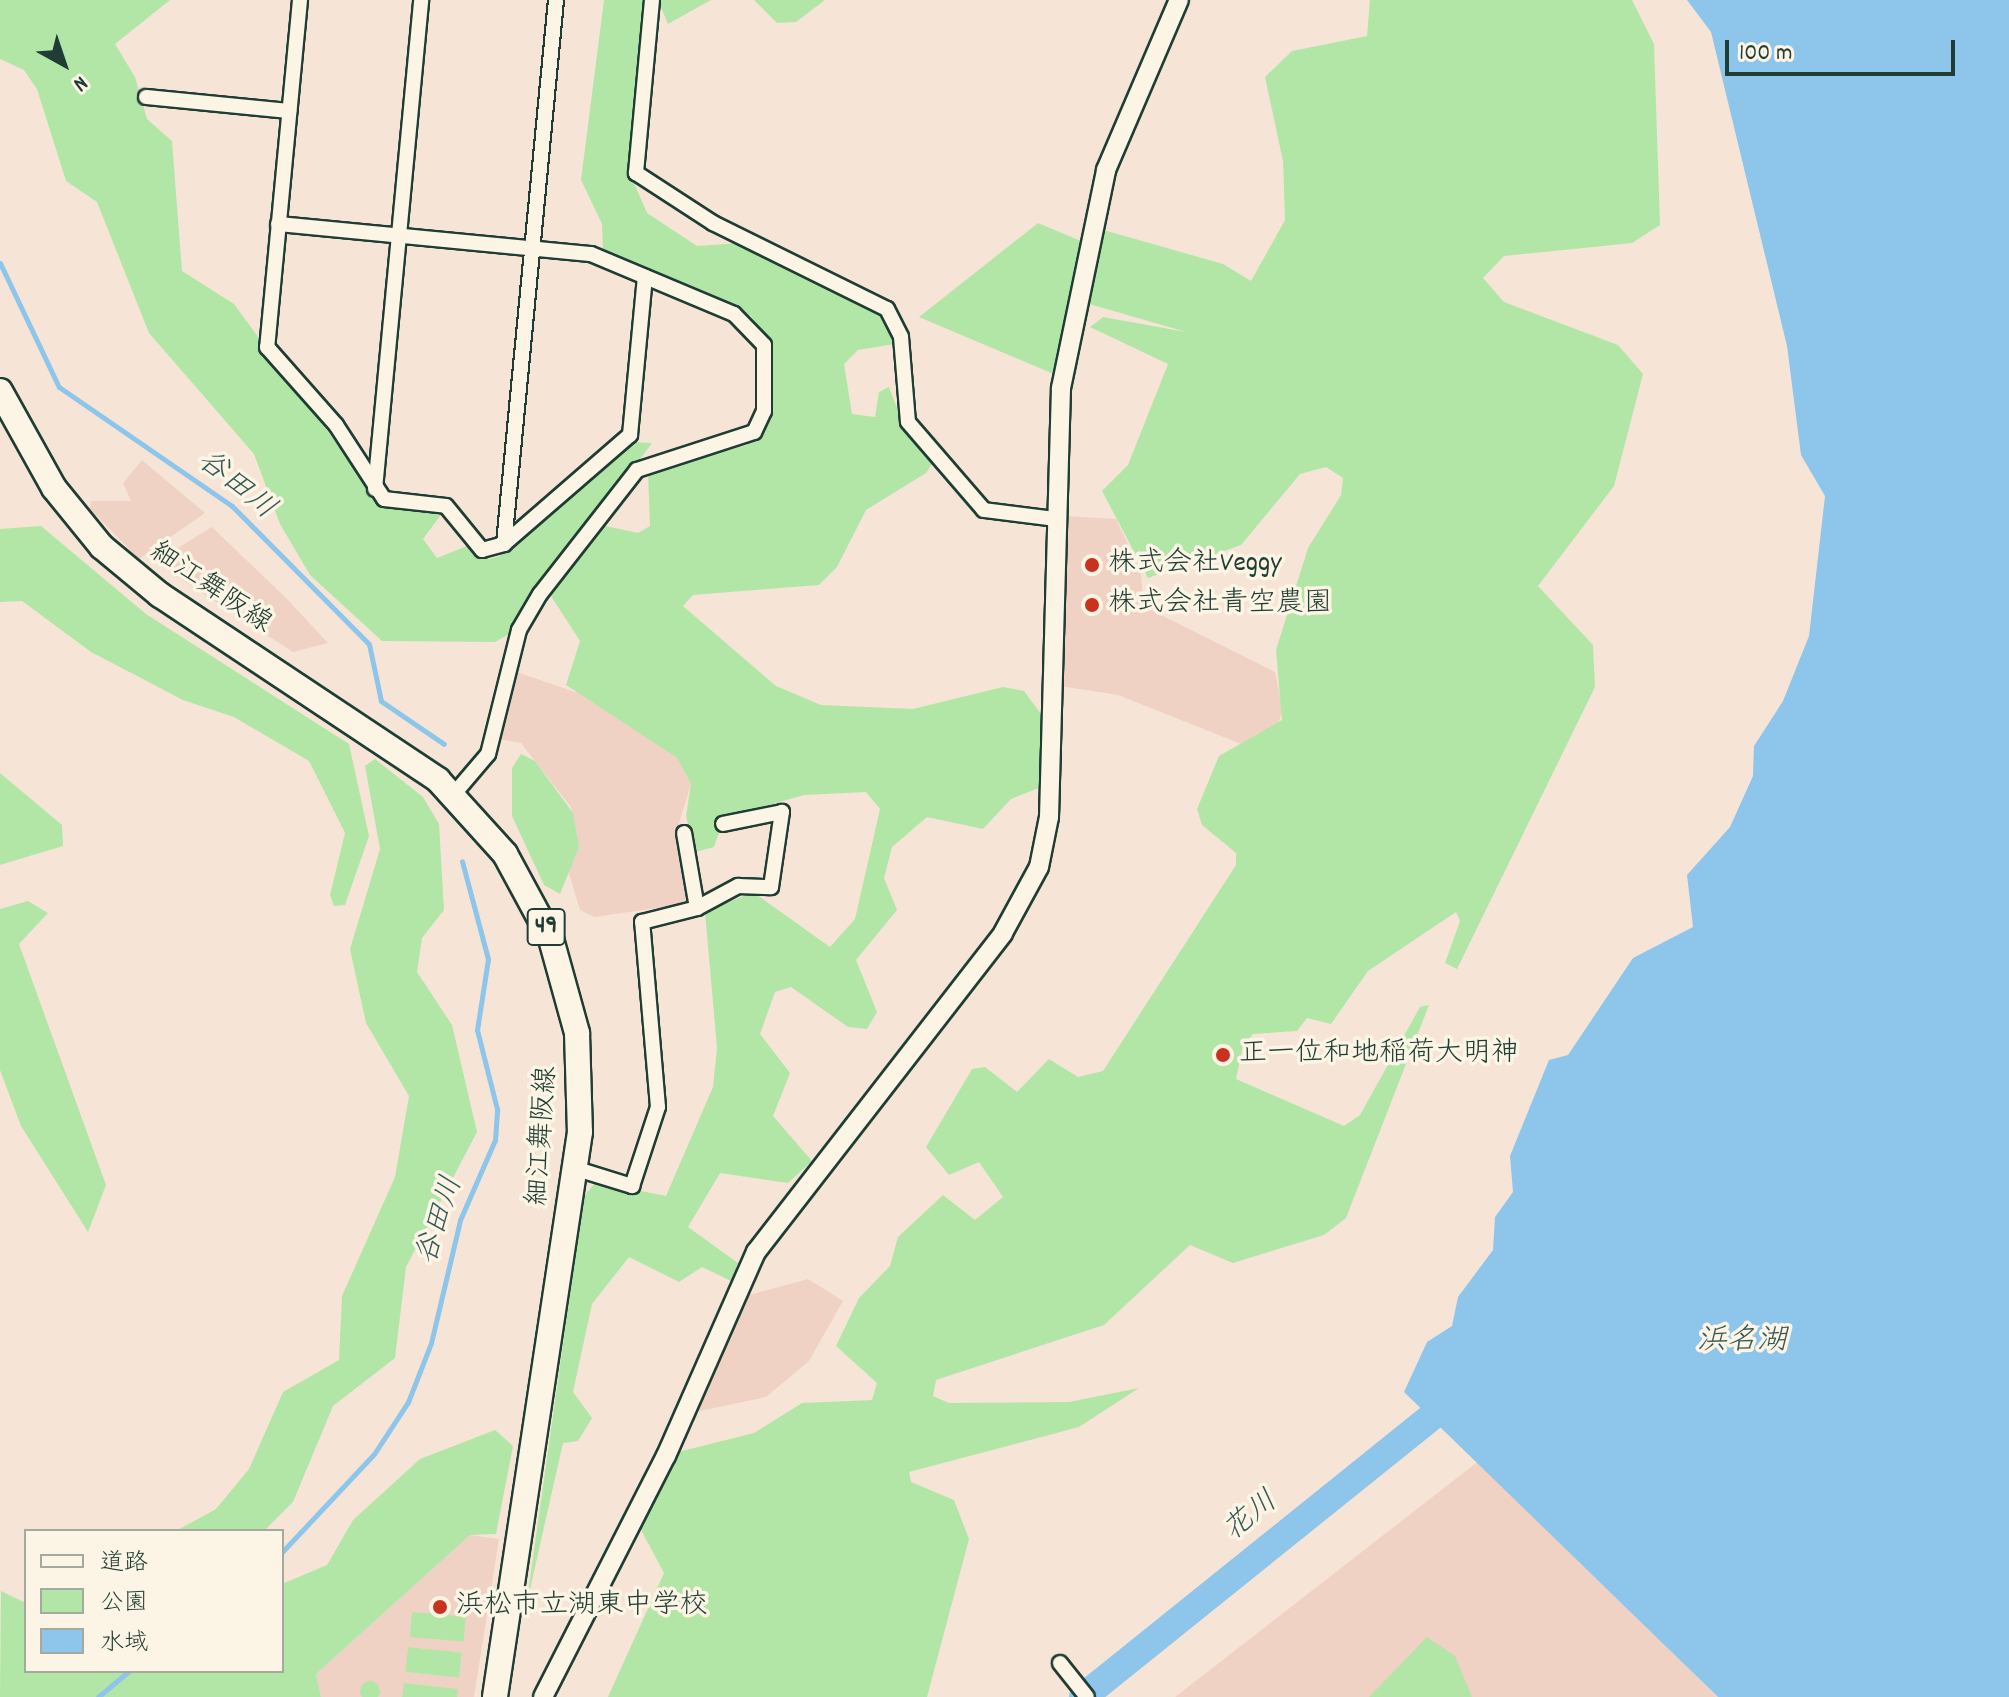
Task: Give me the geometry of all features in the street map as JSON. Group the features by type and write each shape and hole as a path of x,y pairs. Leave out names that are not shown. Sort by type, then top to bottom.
{"main road":[{"name":"細江舞阪線","path":"0,391 54,488 120,564 396,745 454,794 518,874 560,962 580,1057 577,1169 495,1697"}],"street":[{"path":"300,0 267,347 336,425 375,490 396,503 446,506 489,553 504,544 630,435 645,277"},
{"path":"375,490 421,0"},
{"path":"504,544 556,0"},
{"path":"652,0 636,173 713,223 887,309 901,337 908,422 984,510 1055,519"},
{"path":"543,1697 666,1456 756,1252 1030,890 1049,817 1061,388 1100,192 1179,0"},
{"path":"146,97 289,111"},
{"path":"278,224 591,254 734,314 757,332 766,359 760,422 744,440 654,460 624,483 528,611 488,754 454,794"},
{"path":"577,1169 632,1186 661,1098 642,922 697,908 738,886 771,887 782,812 723,824"},
{"path":"684,833 697,908"},
{"path":"1060,1663 1087,1697"}],"shaded area":[{"path":"142,460 205,513 139,559 90,509 91,501 131,501 123,483"},
{"path":"1064,516 1116,519 1141,572 1143,606 1275,672 1283,711 1276,728 1244,745 1118,695 1060,686"},
{"path":"212,527 328,643 293,652 170,572 173,551"},
{"path":"514,671 581,694 677,758 691,784 678,827 692,903 594,917 580,910 567,867 579,847 571,807 521,743 499,739"},
{"path":"808,1279 843,1301 809,1361 766,1397 695,1412 742,1297"},
{"path":"1480,1460 1717,1697 1175,1697"},
{"name":"浜松市立湖東中学校","path":"470,1535 499,1539 474,1697 321,1697 316,1674"}],"green space":[{"path":"0,0 170,0 115,44 135,77 147,119 172,141 182,271 234,304 381,504 443,512 423,539 437,558 467,546 489,559 500,556 630,442 652,443 509,634 495,642 382,641 310,575 280,524 254,454 149,333 97,202 66,181 37,89 24,70 0,59"},
{"path":"604,0 646,0 628,169 647,213 697,246 740,243 883,313 894,344 858,350 844,364 852,414 875,417 879,392 889,387 904,426 935,459 926,473 866,510 837,567 819,585 693,595 683,606 776,686 821,705 913,709 1003,687 1024,691 1044,718 1041,787 1011,799 983,829 927,817 892,847 884,878 897,910 856,960 877,1012 867,1029 848,1027 791,987 775,992 760,1034 790,1073 773,1116 812,1161 788,1183 720,1173 688,1227 738,1263 731,1281 702,1267 679,1282 629,1257 592,1304 573,1392 592,1418 578,1441 563,1443 526,1607 584,1196 596,1182 666,1196 713,1087 717,1048 705,912 753,892 830,947 855,919 880,809 866,792 804,795 724,818 714,847 695,852 686,816 691,784 677,758 566,685 580,641 549,593 601,525 638,533 650,526 648,472 747,445 769,412 769,343 751,316 603,250 602,224 581,180"},
{"path":"658,0 711,0 668,24"},
{"path":"754,0 825,0 796,22 777,23"},
{"path":"1370,0 1632,0 1654,44 1660,225 1632,243 1504,256 1483,278 1504,302 1618,345 1643,374 1614,486 1538,586 1593,645 1595,687 1457,969 1445,963 1460,921 1456,912 1368,971 1331,1024 1307,1018 1297,1031 1253,1034 1243,1046 1236,1079 1344,1126 1360,1115 1420,1007 1429,1005 1346,1218 1324,1235 1233,1263 1190,1245 1104,1325 936,1380 933,1396 949,1403 1069,1402 1139,1388 1079,1427 909,1472 911,1482 954,1500 969,1539 927,1697 608,1697 664,1573 640,1528 678,1452 754,1433 802,1403 872,1400 877,1383 836,1346 859,1298 890,1266 898,1237 943,1195 975,1220 1003,1197 979,1162 949,1175 926,1147 972,1069 985,1067 1017,1092 1049,1059 1078,1077 1103,1071 1236,865 1236,853 1202,825 1197,809 1219,756 1282,720 1276,650 1308,548 1341,495 1343,478 1326,467 1300,474 1241,545 1148,578 1102,491 1128,465 1168,364 1090,327 1103,317 1186,332 1086,303 1100,229 1223,264 1251,281 1285,220 1283,161 1265,77 1292,51 1367,36"},
{"path":"1038,223 1081,241 1056,375 919,317"},
{"path":"41,526 146,614 349,744 369,836 345,905 334,906 330,895 345,833 309,761 234,717 183,700 91,652 22,601 0,602 0,529"},
{"path":"521,754 535,761 573,813 579,847 560,894 544,885 512,816 512,768"},
{"path":"375,759 423,797 439,824 444,910 422,938 417,972 452,1025 477,1132 406,1267 395,1358 333,1406 293,1502 266,1529 180,1529 216,1509 249,1469 283,1392 339,1360 342,1296 395,1177 409,1096 366,1023 350,949 380,849 365,766"},
{"path":"0,773 62,825 63,846 0,865"},
{"path":"28,901 48,913 19,944 106,1185 88,1232 21,1126 0,1070 0,909"},
{"path":"495,1430 513,1446 496,1534 470,1535 316,1674 321,1697 0,1697 1,1591 24,1602 24,1673 284,1673 284,1583 327,1565 353,1520 420,1459"},
{"path":"412,1612 466,1617 464,1642 410,1637"},
{"path":"1427,1637 1455,1656 1472,1697 1369,1697"},
{"path":"408,1647 462,1653 459,1678 405,1672"},
{"path":"366,1682 374,1682 379,1687 377,1698 363,1698 361,1695 361,1687"},
{"path":"404,1683 458,1689 457,1697 402,1697"}],"water":[{"name":"浜名湖","path":"1687,0 2009,0 2009,1697 1718,1697 1404,1392 1427,1342 1452,1326 1458,1297 1493,1250 1495,1217 1513,1192 1510,1156 1549,1060 1568,1055 1633,958 1693,927 1687,875 1730,827 1753,776 1754,746 1783,701 1809,636 1825,496 1801,455 1787,346 1711,32"}],"waterway":[{"name":"谷田川","path":"0,263 59,387 232,506 369,644 381,701 444,744"},
{"name":"谷田川","path":"284,1550 374,1454 408,1402 431,1343 460,1220 495,1140 497,1109 477,1030 488,959 462,861"},
{"name":"花川","path":"1083,1697 1460,1394"},
{"name":"谷田川","path":"98,1697 127,1673"}],"place":[{"name":"株式会社Veggy","path":"1092,565"},
{"name":"株式会社青空農園","path":"1092,605"},
{"name":"正一位和地稲荷大明神","path":"1223,1055"},
{"name":"浜松市立湖東中学校","path":"440,1607"}]}
